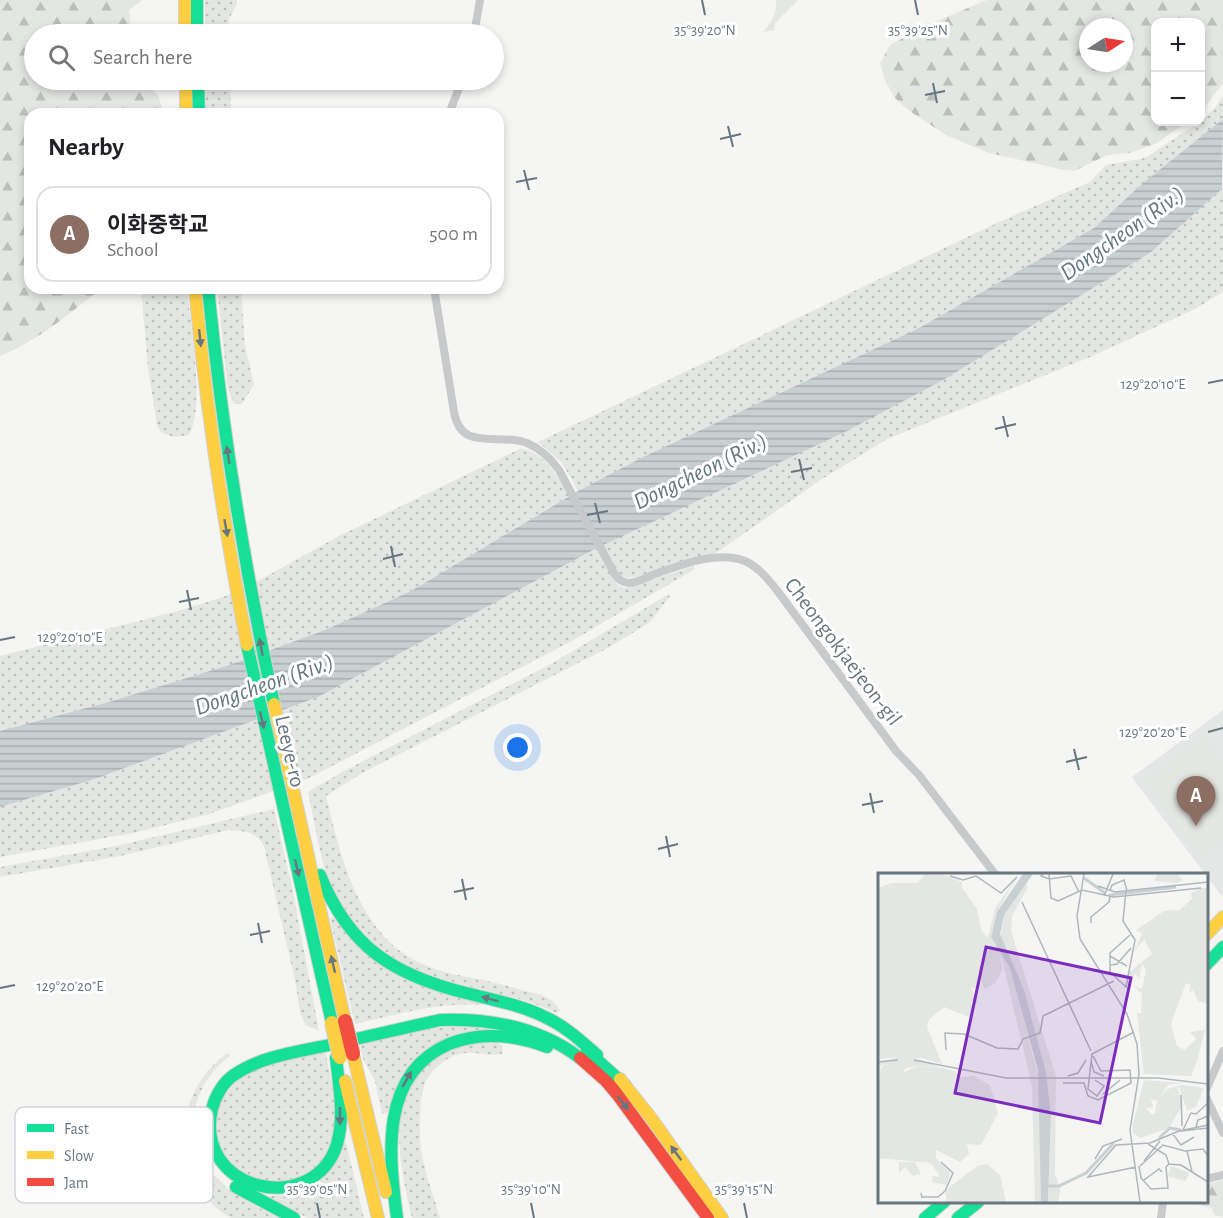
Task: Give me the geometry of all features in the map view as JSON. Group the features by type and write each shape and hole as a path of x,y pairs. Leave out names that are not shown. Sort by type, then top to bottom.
{"main road":[{"path":"185,0 185,24"},
{"path":"197,0 197,24"},
{"path":"186,90 186,108"},
{"path":"198,90 199,108"},
{"name":"Leeye-ro","path":"196,294 291,809 339,1022 343,1056"},
{"name":"Leeye-ro","path":"208,294 212,384"},
{"path":"291,809 331,901 343,921 371,952 409,975 433,984 538,1014 581,1040 606,1062 625,1085 722,1218"},
{"path":"1208,933 1223,917"},
{"path":"1208,963 1223,947"},
{"path":"203,1107 209,1090 218,1077 230,1065 243,1058 440,1012 485,1011 526,1020 574,1041 625,1085"},
{"path":"211,1107 215,1096 233,1072 260,1060 440,1020 484,1019 544,1035 585,1062 606,1082 708,1218"},
{"path":"395,1218 390,1138 393,1116 405,1079 417,1063 433,1050 449,1042 467,1038 506,1036 559,1051 574,1058 606,1082"},
{"path":"213,1148 231,1172 254,1187 279,1190 306,1183 326,1166 337,1142 340,1127 343,1056"},
{"path":"343,1056 378,1218"},
{"path":"343,1056 395,1218"},
{"path":"213,1165 238,1189 294,1218"},
{"path":"925,1218 943,1203"},
{"path":"958,1218 977,1203"}],"street":[{"path":"476,24 480,0"},
{"path":"451,108 458,90"},
{"name":"Cheongokjaejeon-gil","path":"435,294 454,412 459,429 470,436 524,442 546,456 559,470 614,573 620,580 630,583 695,562 719,558 738,559 755,567 776,589 896,750 919,775 994,873"},
{"path":"1208,1086 1223,1052"},
{"path":"1208,1101 1223,1133"},
{"path":"1208,1179 1223,1175"},
{"path":"1161,1218 1163,1203"}],"shaded area":[{"path":"1223,710 1223,893 1221,895 1208,878 1208,873 1204,873 1132,777"}],"green space":[{"path":"0,0 142,0 129,10 131,24 24,24 24,90 152,90 158,95 162,108 24,108 24,294 95,294 41,334 0,356"},
{"path":"205,0 237,0 229,24 205,24"},
{"path":"776,0 798,0 775,23 774,30 763,32 773,17"},
{"path":"987,0 1223,0 1223,83 1205,107 1205,18 1151,18 1151,126 1181,126 1157,143 1130,153 1107,155 1075,171 989,153 946,135 908,110 894,97 885,80 880,63 890,45 923,27"},
{"path":"206,90 230,90 231,108 206,108"},
{"path":"1223,96 1223,119 1143,183 1094,228 919,328 643,457 578,491 562,463 538,442 999,222 1090,182 1106,165 1145,158 1194,126 1205,126 1205,117"},
{"path":"1223,188 1223,292 1195,309 1090,357 887,439 819,481 716,553 637,577 626,578 619,574 611,574 619,586 625,588 694,566 695,569 570,642 307,779 209,814 138,832 0,857 0,807 95,779 318,697 597,548 945,379 1150,253"},
{"path":"142,294 188,294 197,386 194,422 189,435 173,437 161,432 157,425 148,368"},
{"path":"218,294 241,294 245,346 254,384 242,404 234,404 228,389"},
{"path":"520,449 536,454 543,460 555,473 569,496 411,591 325,630 229,665 112,701 0,731 0,656 178,611 223,597 258,581 337,537"},
{"path":"669,594 670,596 650,622 608,648 362,773 326,796 337,841 353,887 377,928 393,945 412,959 432,968 541,995 553,1001 560,1010 557,1013 520,999 434,976 394,958 376,945 347,914 335,895 323,863 308,792 342,772 551,664"},
{"path":"1203,735 1223,762 1223,843 1201,860 1142,780"},
{"path":"274,809 293,892 319,1031 306,1025 300,1013 296,985 264,846 253,835 228,830 120,856 0,877 0,867 116,846"},
{"path":"334,917 365,954 484,1002 483,1005 435,1007 355,1024 330,919"},
{"path":"488,1025 487,1032 445,1039 389,1112 382,1114 375,1081 363,1059 360,1044 431,1028"},
{"path":"474,1043 497,1043 503,1046 502,1054 462,1053 456,1055 437,1067 424,1086 420,1110 421,1149 440,1218 412,1218 400,1150 403,1105 411,1085 424,1067 446,1050"},
{"path":"325,1051 335,1111 334,1128 328,1152 314,1170 293,1181 269,1184 248,1177 220,1153 214,1108 247,1069"},
{"path":"228,1053 230,1056 215,1069 204,1085 196,1107 189,1107 201,1080 213,1065"},
{"path":"342,1143 346,1143 364,1218 308,1218 268,1198 289,1195"},
{"path":"213,1172 236,1194 279,1218 233,1218 212,1203"},
{"path":"1223,1180 1223,1217 1214,1215 1212,1208 1196,1203 1208,1203 1208,1184"}],"water":[{"name":"Dongcheon (Riv.)","path":"1223,119 1222,189 1150,253 945,379 847,431 597,548 318,697 95,779 0,807 0,731 112,701 229,665 325,630 411,591 578,491 643,457 919,328 1094,228 1143,183"}],"traffic: fast":[{"path":"197,0 197,24"},
{"path":"198,90 199,108"},
{"path":"209,294 235,497 274,704"},
{"path":"247,645 332,1023"},
{"path":"320,875 345,921 360,939 395,967 440,986 536,1013 566,1029 597,1055"},
{"path":"1208,963 1223,947"},
{"path":"213,1107 226,1082 256,1063 440,1020 478,1021 514,1027 548,1039 580,1058"},
{"path":"397,1218 391,1144 400,1096 410,1075 426,1058 449,1044 473,1037 510,1037 547,1047"},
{"path":"587,1051 625,1085"},
{"path":"213,1142 220,1160 237,1176 259,1185 282,1187 305,1181 324,1167 337,1144 341,1123 341,1101 336,1058"},
{"path":"236,1187 294,1218"},
{"path":"925,1218 943,1203"},
{"path":"958,1218 977,1203"}],"traffic: slow":[{"path":"185,0 185,24"},
{"path":"186,90 186,108"},
{"path":"196,294 216,467 247,645"},
{"path":"274,704 345,1021"},
{"path":"1208,933 1223,917"},
{"path":"332,1023 340,1057"},
{"path":"353,1054 386,1192"},
{"path":"620,1079 651,1118 722,1218"},
{"path":"345,1081 378,1218"}],"traffic: jam":[{"path":"345,1021 353,1054"},
{"path":"580,1058 617,1094 708,1218"}],"place":[{"name":"이화중학교","path":"1196,826"}]}
